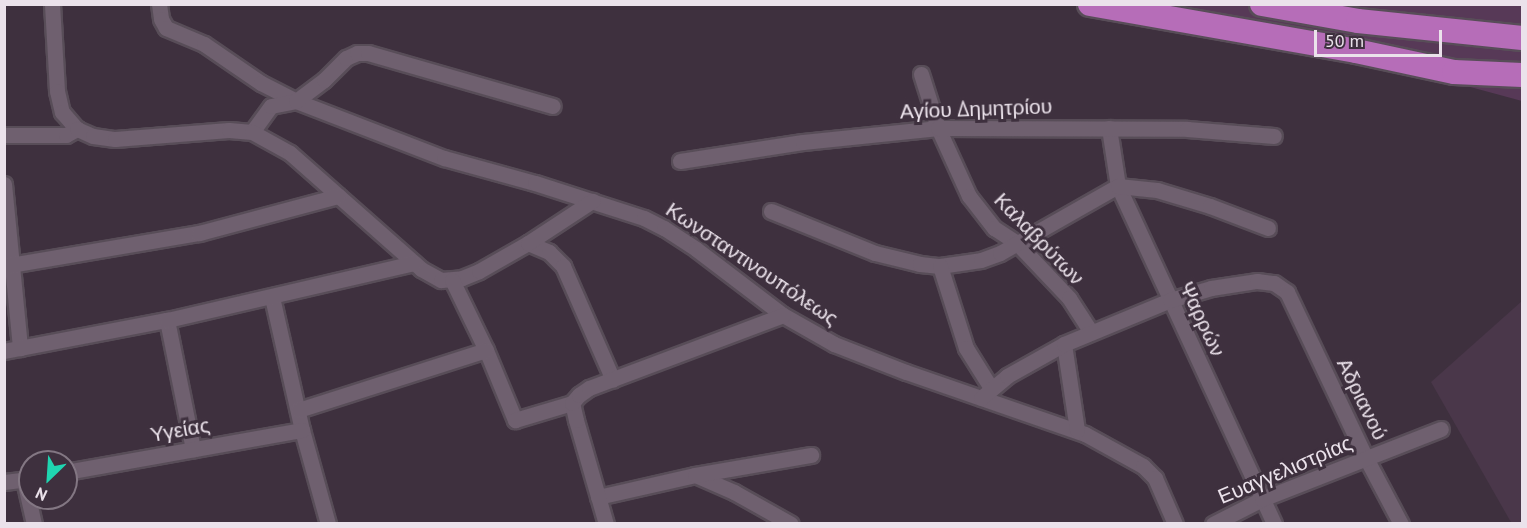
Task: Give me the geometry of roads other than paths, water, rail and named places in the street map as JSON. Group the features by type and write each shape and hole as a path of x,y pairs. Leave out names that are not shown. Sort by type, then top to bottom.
{"highway":[{"path":"1090,4 1356,51 1454,72 1522,75"},
{"path":"1262,4 1358,21 1522,38"}],"street":[{"path":"52,4 57,91 62,112 77,129 93,136 115,138 229,130 252,132 290,153 414,262 441,280 452,280 479,271 528,243 592,201"},
{"name":"Κωνσταντινουπόλεως","path":"159,4 161,19 166,28 204,44 261,82 296,101 444,158 621,209 664,228 783,315 834,344 986,393 1077,430 1143,466 1155,478 1175,524"},
{"path":"252,132 271,106 296,101 324,80 346,58 357,53 368,53 553,106"},
{"name":"Καλαβρύτων","path":"921,74 938,128 969,196 994,228 1006,238 1017,243 1069,298 1092,332"},
{"name":"Αγίου Δημητρίου","path":"680,161 803,142 938,128 1187,129 1274,136"},
{"name":"Ψαρρών","path":"1109,128 1118,186 1274,524"},
{"path":"4,135 66,135 77,129"},
{"path":"4,184 12,350 167,320 414,262"},
{"path":"771,211 874,253 920,264 940,266 981,260 1000,253 1118,186 1157,190 1210,206 1268,228"},
{"path":"9,265 199,233 339,196"},
{"path":"528,243 549,252 563,266 613,380"},
{"path":"940,266 966,348 986,393 1007,376 1064,344 1170,300"},
{"path":"452,280 486,350 515,420 573,403 589,388 783,315"},
{"name":"Αδριανού","path":"1170,300 1211,288 1257,281 1274,283 1287,292 1366,458 1401,524"},
{"path":"272,297 302,430 328,524"},
{"path":"167,320 193,449"},
{"path":"1064,344 1077,430"},
{"path":"298,411 486,350"},
{"path":"573,403 606,524"},
{"name":"Ευαγγελιστρίας","path":"1213,524 1262,499 1441,429"},
{"name":"Υγείας","path":"78,470 302,430"},
{"path":"598,498 695,475 811,455"},
{"path":"695,475 734,492 791,524"}]}
